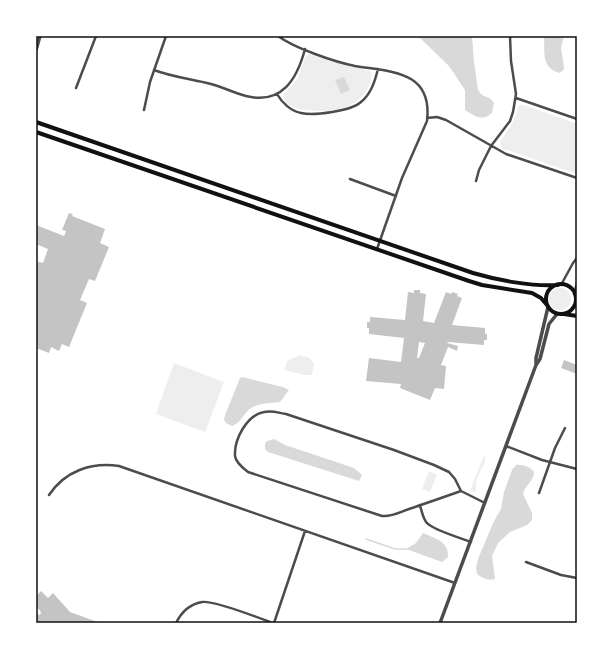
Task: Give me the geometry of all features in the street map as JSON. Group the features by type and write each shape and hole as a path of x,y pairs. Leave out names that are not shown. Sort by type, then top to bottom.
{"main road":[{"path":"36,122 487,277 538,285 559,285 570,288 577,300"},
{"path":"36,132 482,285 532,293 541,298 553,312 577,316"},
{"path":"548,306 546,297 550,289 559,285"},
{"path":"560,314 570,311 573,308 575,300 574,294"}],"street":[{"path":"36,50 40,36"},
{"path":"76,88 96,36"},
{"path":"144,110 154,70 166,36"},
{"path":"278,36 284,41 354,65 399,73 415,82 422,90 426,100 427,118 377,249"},
{"path":"476,182 479,170 491,146 510,121 513,112 516,98 511,61 510,36"},
{"path":"154,70 172,76 210,84 250,97 258,97 277,94 286,88 297,74 305,49"},
{"path":"277,94 285,105 300,113 315,113 352,108 363,100 368,94 378,69"},
{"path":"516,98 577,119"},
{"path":"427,118 437,117 446,120 506,154 577,178"},
{"path":"350,179 396,196"},
{"path":"559,285 577,258"},
{"path":"574,294 577,283"},
{"path":"536,365 536,358 548,306"},
{"path":"440,623 536,365 540,359 549,324 560,314"},
{"path":"461,491 396,515 389,517 382,516 248,472 240,466 235,457 236,446 240,434 246,424 254,416 263,412 272,411 286,414 380,445 434,465 449,472 455,479 461,491 485,503"},
{"path":"539,493 560,437 565,428"},
{"path":"506,446 550,463 577,469"},
{"path":"50,495 62,481 82,468 95,465 119,466 456,583"},
{"path":"420,506 427,523 433,527 471,542"},
{"path":"176,623 186,610 193,605 203,602 214,603 273,623 305,531"},
{"path":"526,562 561,575 577,578"}],"shaded area":[{"path":"412,36 472,36 478,90 482,95 491,99 494,103 492,113 482,118 465,110 465,90 449,66 420,38"},
{"path":"544,36 564,36 561,48 564,69 560,73 554,71 547,64 544,54"},
{"path":"309,54 370,71 371,78 367,90 359,99 344,108 319,111 299,109 291,106 283,95 297,79 305,58"},
{"path":"344,77 350,90 341,94 335,80"},
{"path":"521,105 577,124 577,174 507,150 503,150 500,142 513,122 519,106"},
{"path":"560,288 568,291 571,299 568,307 560,310 552,307 549,299 552,291"},
{"path":"300,355 310,358 314,364 312,375 305,375 284,370 287,361"},
{"path":"174,363 224,382 205,432 156,414"},
{"path":"242,377 283,387 289,390 280,402 254,406 248,410 238,423 232,426 224,420 225,415 240,378"},
{"path":"274,439 285,445 354,468 362,475 359,481 268,452 265,449 265,443"},
{"path":"485,456 484,464 477,479 476,491 473,492 471,490 473,483"},
{"path":"516,465 526,466 534,472 533,478 523,494 532,513 532,520 527,525 510,532 498,543 492,556 495,579 490,580 477,574 476,568 478,559 494,521 501,509 504,492 512,470"},
{"path":"429,471 437,475 430,492 422,489"},
{"path":"423,533 441,541 446,547 448,557 442,562 406,549 416,543"}],"building":[{"path":"69,213 73,214 72,216 105,229 100,243 109,247 95,281 89,279 80,300 87,303 69,347 62,344 59,351 51,347 49,353 36,348 36,261 43,263 48,249 36,244 36,225 64,236 66,231 62,230"},
{"path":"414,290 420,290 420,293 426,294 423,321 434,323 446,292 458,294 457,296 462,298 452,325 485,328 485,334 487,334 487,340 484,340 484,345 447,343 458,346 457,351 448,347 441,365 446,366 444,389 435,388 430,400 400,388 401,384 366,381 369,358 401,362 404,338 369,334 367,322 370,322 370,317 405,320 408,292 414,293","holes":["419,342 425,343 419,358 417,358"]},
{"path":"564,360 577,365 577,374 561,368"},
{"path":"41,591 48,598 53,593 70,612 100,623 36,623 36,613 40,615 41,612 36,606 36,596"}],"waterway":[{"path":"366,539 395,549 407,549"}]}
